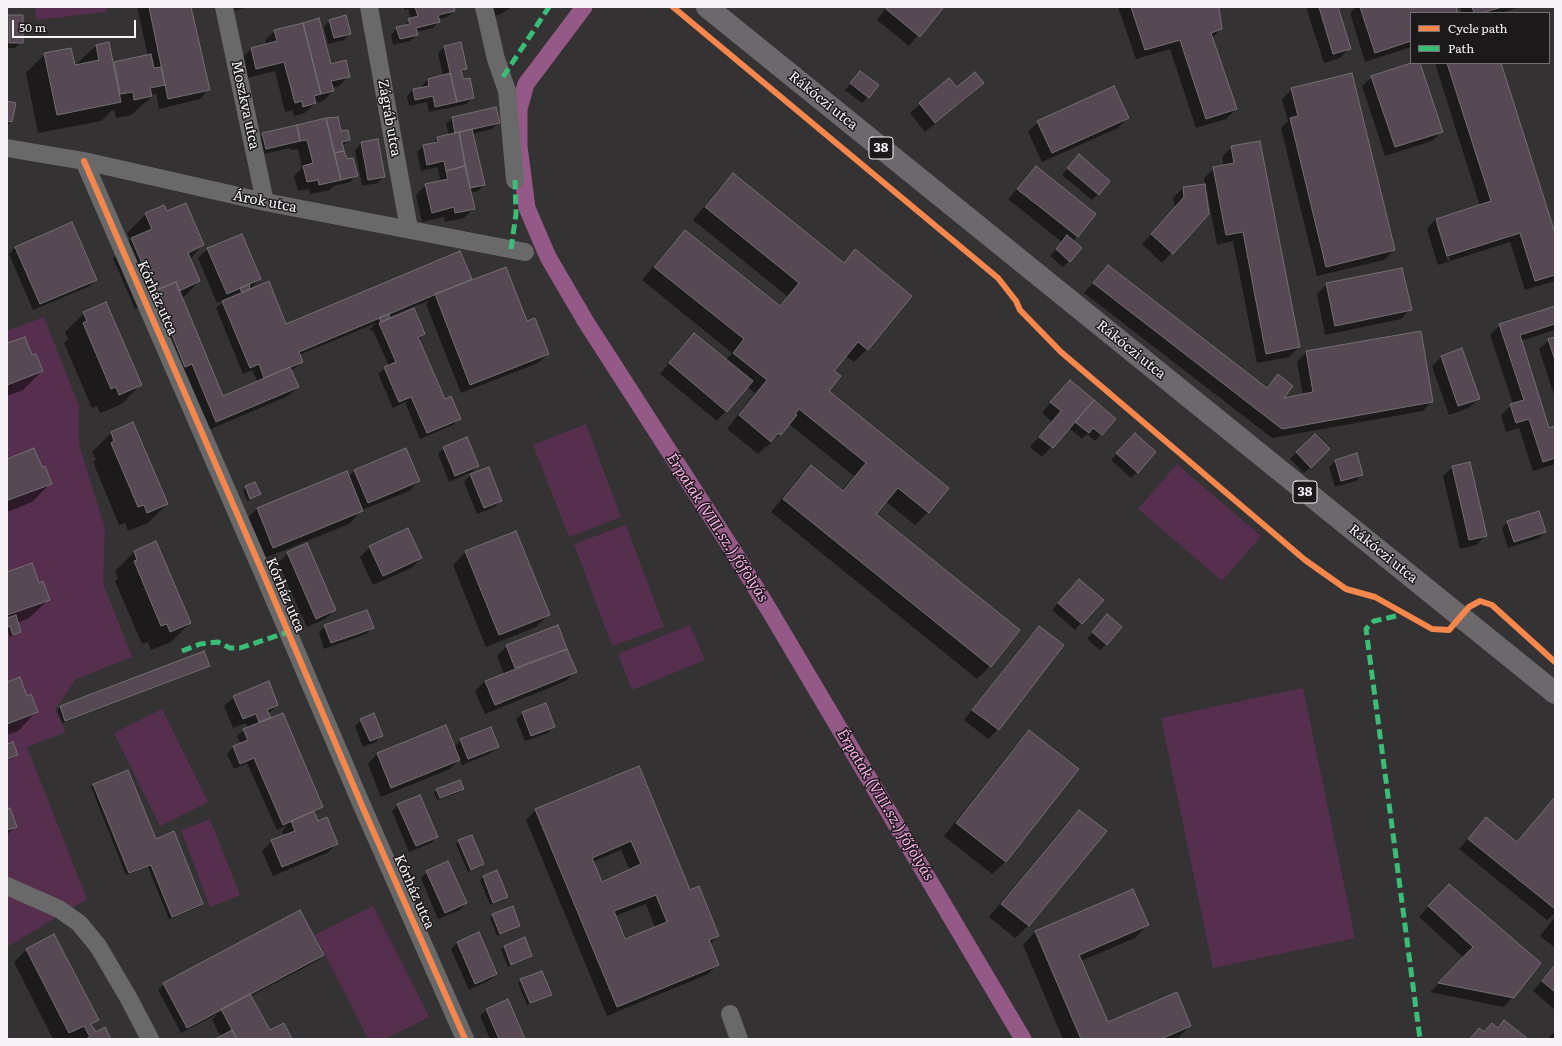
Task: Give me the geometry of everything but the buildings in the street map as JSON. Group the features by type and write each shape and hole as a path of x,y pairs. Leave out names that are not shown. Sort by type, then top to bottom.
{"main road":[{"name":"Rákóczi utca","path":"707,7 1555,693"}],"street":[{"name":"Moszkva utca","path":"224,7 265,202"},
{"name":"Zágráb utca","path":"369,7 409,229"},
{"path":"484,7 496,59 507,91 515,180"},
{"name":"Árok utca","path":"7,148 84,161 265,202 524,252"},
{"name":"Kórház utca","path":"84,161 363,808 465,1039"},
{"path":"7,886 59,909 79,923 98,946 128,997 150,1039"},
{"path":"730,1014 739,1039"}],"shaded area":[{"path":"35,7 106,7 106,12 36,20"},
{"path":"44,317 79,406 79,445 105,528 103,583 132,657 76,679 55,710 66,732 27,747 87,899 7,947 7,331"},
{"path":"586,424 621,517 569,537 533,445"},
{"path":"1177,464 1261,536 1222,581 1138,509"},
{"path":"626,525 664,627 612,646 574,544"},
{"path":"690,625 705,660 632,690 618,654"},
{"path":"1303,688 1355,938 1213,968 1161,718"},
{"path":"162,709 208,802 160,826 114,733"},
{"path":"210,819 240,895 210,907 181,830"},
{"path":"373,906 429,1017 385,1039 368,1039 315,935"}],"waterway":[{"name":"Érpatak (VIII.sz.) főfolyás","path":"584,7 526,84 519,109 519,146 527,208 548,257 586,322 732,549 1023,1039"}],"marked path":[{"path":"503,77 549,7"},
{"path":"511,249 516,214 515,180"},
{"path":"1396,616 1374,621 1366,629 1420,1039"},
{"path":"182,651 200,644 218,642 230,648 240,648 288,632"}],"cycle path":[{"path":"673,7 998,278 1016,301 1020,310 1061,352 1305,560 1346,589 1375,597 1432,629 1449,630 1469,607 1480,601 1492,605 1555,662"},
{"path":"84,161 363,808 465,1039"}]}
